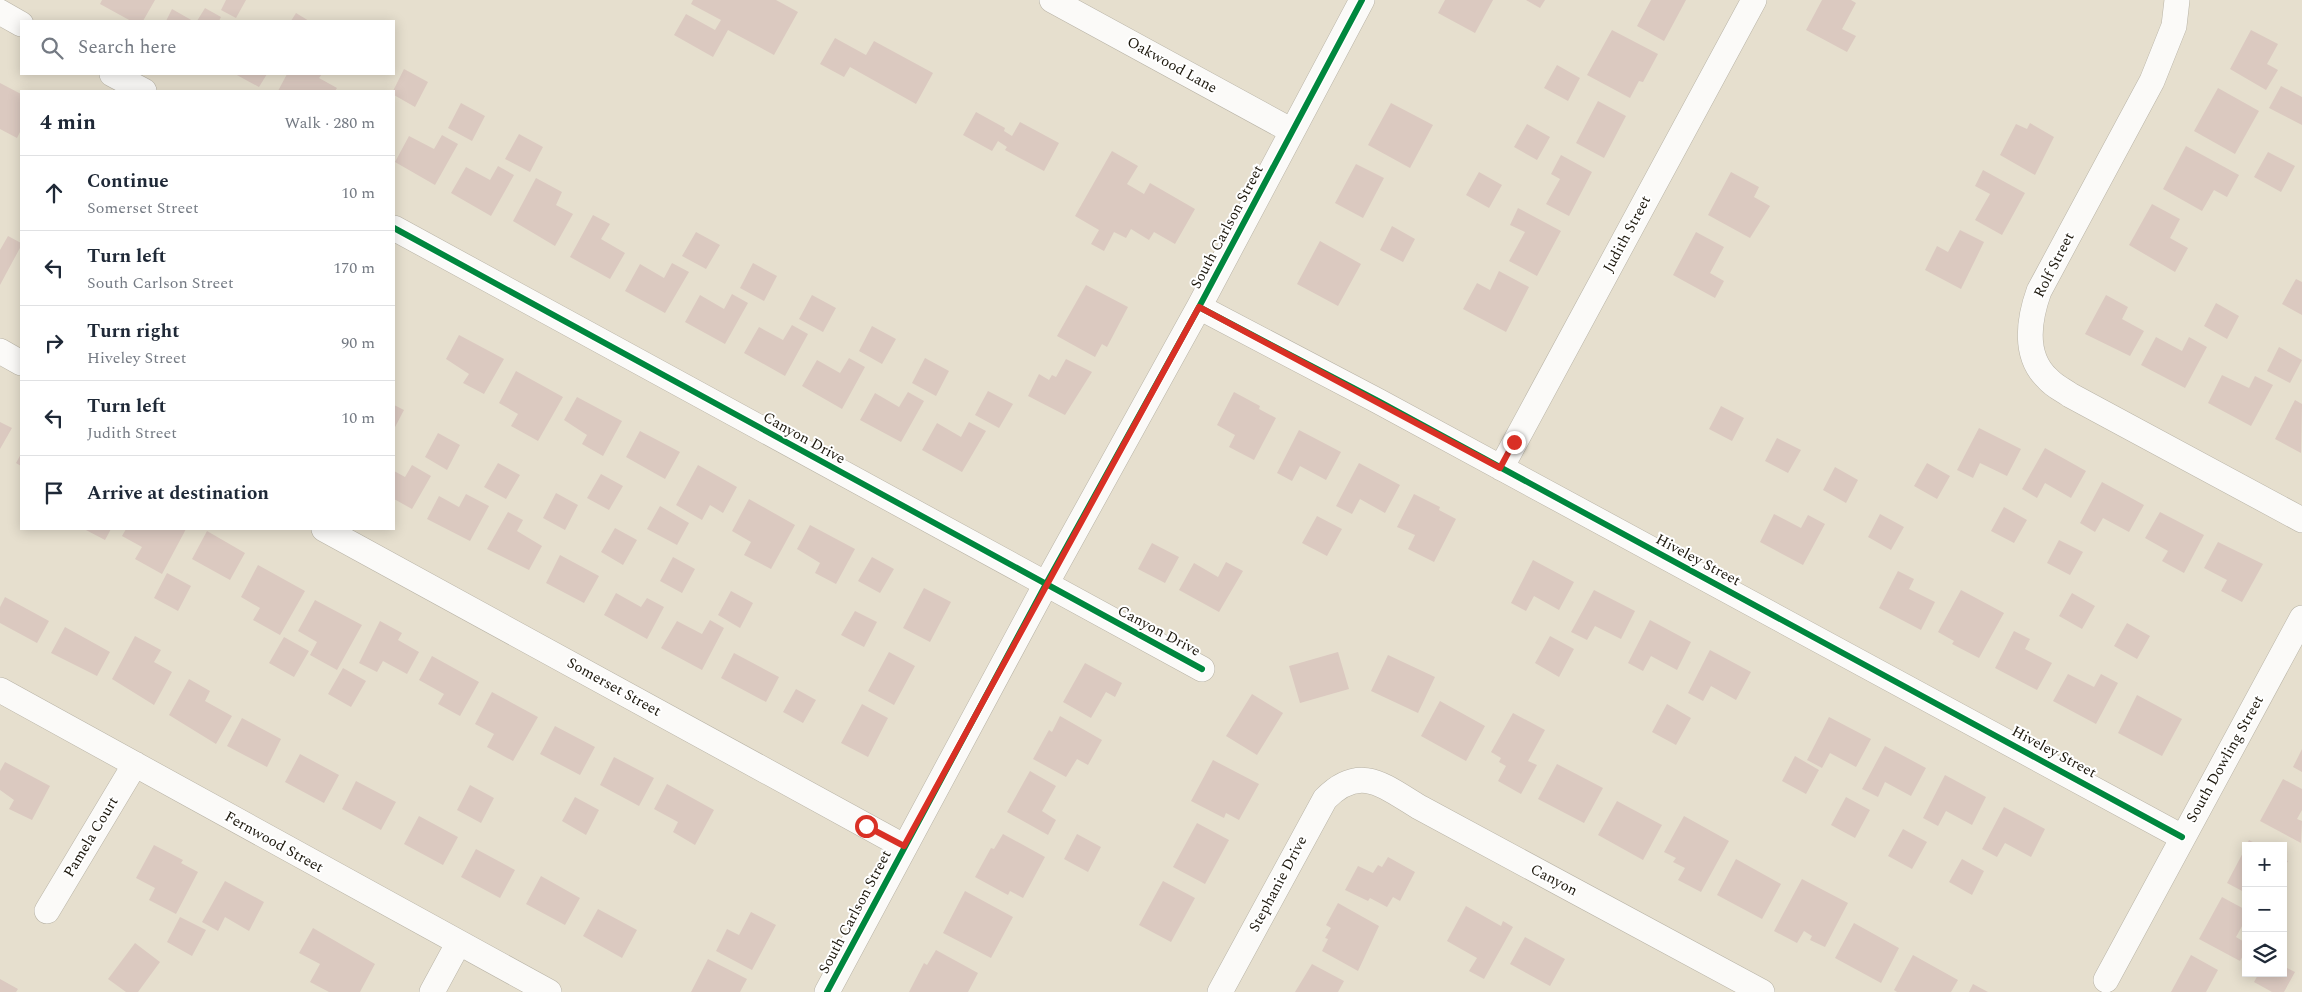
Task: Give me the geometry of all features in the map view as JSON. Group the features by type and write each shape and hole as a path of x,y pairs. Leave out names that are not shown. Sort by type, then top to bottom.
{"street":[{"name":"Oakwood Lane","path":"1052,0 1292,131"},
{"name":"South Carlson Street","path":"827,992 1046,584 1199,307 1362,0"},
{"name":"Judith Street","path":"1500,468 1754,0"},
{"name":"Rolf Street","path":"2177,0 2174,26 2152,81 2039,290 2031,312 2030,329 2033,357 2047,379 2070,395 2302,520"},
{"path":"0,12 20,23"},
{"path":"114,75 142,90"},
{"name":"Canyon Drive","path":"395,229 1202,669"},
{"name":"Hiveley Street","path":"1199,307 2182,837"},
{"path":"0,352 20,362"},
{"name":"Somerset Street","path":"326,530 904,846"},
{"name":"South Dowling Street","path":"2106,980 2302,618"},
{"name":"Fernwood Street","path":"0,690 458,944 549,992"},
{"name":"Pamela Court","path":"47,911 135,764"},
{"name":"Canyon","path":"1344,783 1352,780 1366,780 1380,784 1419,807 1762,992"},
{"name":"Stephanie Drive","path":"1220,992 1325,799 1344,783"},
{"path":"432,992 458,944"}],"building":[{"path":"102,0 155,0 144,20 129,20 100,4"},
{"path":"226,0 246,0 236,18 221,10"},
{"path":"693,0 776,0 798,12 774,55 728,30 713,57 674,35 686,14 715,30 721,20 691,4"},
{"path":"1445,0 1493,0 1475,33 1438,13"},
{"path":"1526,0 1545,0 1540,8"},
{"path":"1651,0 1686,0 1664,41 1637,26"},
{"path":"1822,0 1851,0 1856,3 1842,29 1856,36 1847,52 1806,30"},
{"path":"205,8 221,17 220,20 198,20"},
{"path":"172,9 191,20 166,20"},
{"path":"296,13 307,20 292,20"},
{"path":"1612,30 1658,54 1643,82 1639,81 1630,98 1587,75"},
{"path":"2251,30 2278,44 2267,64 2278,70 2266,90 2230,69"},
{"path":"835,38 866,55 874,41 933,73 916,104 850,67 844,77 820,64"},
{"path":"1557,65 1580,78 1568,101 1544,88"},
{"path":"404,69 428,82 415,107 395,96 394,90"},
{"path":"237,75 266,75 259,87"},
{"path":"286,75 321,75 319,78 337,88 336,90 279,90"},
{"path":"0,83 20,93 20,132 17,138 0,129"},
{"path":"2281,86 2302,97 2302,125 2269,108"},
{"path":"2218,88 2259,111 2235,154 2194,131"},
{"path":"1598,101 1626,116 1604,158 1576,143"},
{"path":"461,103 485,116 472,141 448,128"},
{"path":"1391,103 1433,125 1410,168 1368,145"},
{"path":"976,112 1005,128 1004,131 1012,136 1020,122 1059,143 1044,171 1005,150 1007,147 998,141 992,151 963,135"},
{"path":"2030,123 2054,137 2035,175 2000,155 2016,124 2027,129"},
{"path":"1527,124 1550,137 1537,160 1514,147"},
{"path":"519,134 543,147 530,172 505,159"},
{"path":"442,135 458,144 435,185 395,162 409,136 434,149"},
{"path":"2186,146 2239,175 2227,197 2214,190 2202,211 2163,189"},
{"path":"1112,151 1138,166 1127,184 1144,194 1150,183 1195,209 1175,244 1154,232 1149,240 1131,229 1126,238 1114,232 1104,251 1091,244 1099,230 1075,216"},
{"path":"2268,152 2295,166 2281,192 2254,177"},
{"path":"1561,155 1592,172 1569,216 1546,204 1560,179 1551,174"},
{"path":"1356,164 1384,178 1363,218 1335,203"},
{"path":"498,166 514,175 491,216 451,193 466,167 490,180"},
{"path":"1983,170 2025,193 2002,235 1975,220 1990,194 1975,186"},
{"path":"1479,172 1502,185 1489,208 1466,195"},
{"path":"1731,172 1759,187 1754,197 1770,206 1750,238 1708,215"},
{"path":"536,178 562,192 556,205 573,214 555,246 513,221"},
{"path":"2152,204 2180,219 2170,238 2188,248 2175,272 2129,245"},
{"path":"1518,208 1561,231 1537,276 1509,261 1525,232 1510,225"},
{"path":"593,215 610,224 601,239 625,253 610,279 570,257"},
{"path":"1392,226 1415,239 1403,262 1380,250"},
{"path":"1960,230 1984,242 1961,289 1925,270 1937,246 1948,252"},
{"path":"696,232 720,245 706,269 682,256"},
{"path":"1696,232 1724,247 1710,273 1724,281 1715,298 1673,275"},
{"path":"8,236 20,242 20,248 0,285 0,250"},
{"path":"1320,241 1361,264 1338,306 1297,284"},
{"path":"672,263 689,272 665,313 625,291 640,264 664,278"},
{"path":"753,263 777,276 764,301 740,288"},
{"path":"1499,271 1529,287 1506,332 1463,309 1477,283 1490,290"},
{"path":"2296,279 2302,282 2302,315 2282,304"},
{"path":"1086,285 1128,307 1107,347 1102,344 1095,357 1057,336"},
{"path":"732,294 748,303 725,344 685,322 700,295 724,309"},
{"path":"812,295 836,308 823,332 799,319"},
{"path":"2106,295 2128,307 2122,319 2144,331 2130,356 2085,334"},
{"path":"2216,303 2239,316 2227,339 2204,326"},
{"path":"792,325 808,334 785,376 744,353 759,327 783,340"},
{"path":"872,326 896,339 882,364 859,351"},
{"path":"459,335 504,359 484,394 463,383 469,374 446,359"},
{"path":"2156,337 2182,351 2189,337 2207,347 2185,388 2141,365"},
{"path":"2279,347 2302,360 2290,383 2267,371"},
{"path":"849,358 865,367 842,409 802,386 817,360 840,373"},
{"path":"925,358 949,371 936,396 912,383"},
{"path":"1066,359 1092,372 1065,415 1028,396 1039,374 1049,380 1052,375 1056,377"},
{"path":"516,371 563,397 538,441 511,426 518,414 499,403"},
{"path":"2222,375 2249,388 2255,376 2273,385 2251,426 2208,403"},
{"path":"988,391 1013,404 999,428 975,415"},
{"path":"908,392 924,401 901,442 860,420 875,393 899,407"},
{"path":"1234,392 1260,406 1259,409 1276,418 1254,460 1229,447 1235,435 1217,425"},
{"path":"577,397 622,421 603,456 582,444 587,435 564,420"},
{"path":"2295,400 2302,404 2301,453 2275,439"},
{"path":"395,406 404,410 395,427"},
{"path":"1721,406 1744,418 1732,441 1709,429"},
{"path":"0,422 12,428 0,449"},
{"path":"969,422 986,431 962,472 922,450 937,423 961,437"},
{"path":"1979,428 2021,449 2007,476 1980,463 1973,478 1957,470"},
{"path":"1299,430 1341,452 1326,480 1300,466 1292,481 1277,473"},
{"path":"640,431 680,452 665,479 626,457"},
{"path":"438,433 460,445 447,470 425,457"},
{"path":"1777,438 1801,450 1788,473 1765,461"},
{"path":"2045,448 2086,471 2071,498 2045,483 2037,498 2022,489"},
{"path":"20,456 20,465 16,463"},
{"path":"498,463 520,475 506,499 484,487"},
{"path":"1359,463 1400,485 1385,513 1360,499 1352,514 1336,506"},
{"path":"1927,463 1950,476 1937,499 1914,486"},
{"path":"412,465 431,476 412,509 395,500 395,472 405,477"},
{"path":"698,465 737,487 723,513 710,505 702,520 676,505"},
{"path":"1835,467 1858,480 1846,503 1823,490"},
{"path":"601,474 623,486 609,510 587,498"},
{"path":"2102,482 2144,505 2129,532 2103,518 2095,532 2080,523"},
{"path":"556,493 578,505 565,530 543,518"},
{"path":"466,494 489,506 470,541 427,519 439,496 459,507"},
{"path":"1414,494 1440,507 1439,510 1456,519 1434,562 1408,549 1415,535 1397,527"},
{"path":"749,499 795,525 771,569 744,555 751,542 732,531"},
{"path":"660,506 689,523 677,545 647,529"},
{"path":"2004,507 2027,520 2014,543 1991,531"},
{"path":"508,512 523,520 517,531 542,546 529,570 487,549"},
{"path":"2160,512 2204,535 2184,573 2162,561 2168,551 2145,538"},
{"path":"1774,514 1801,528 1808,515 1825,524 1803,565 1760,542"},
{"path":"1880,514 1904,527 1891,550 1868,537"},
{"path":"1317,516 1342,529 1327,556 1302,543"},
{"path":"810,525 855,549 836,584 815,573 820,563 797,549"},
{"path":"615,528 637,540 623,565 601,552"},
{"path":"86,530 110,530 105,540"},
{"path":"125,530 185,530 162,574 135,559 142,547 122,536"},
{"path":"207,531 245,553 230,580 192,559"},
{"path":"2059,540 2083,552 2070,575 2047,563"},
{"path":"2218,542 2263,564 2242,602 2221,591 2227,580 2204,568"},
{"path":"1152,543 1179,557 1165,583 1138,569"},
{"path":"560,555 599,576 584,603 546,583"},
{"path":"673,557 695,569 682,593 660,581"},
{"path":"872,557 894,569 880,593 858,581"},
{"path":"1533,560 1574,582 1559,610 1534,596 1526,611 1511,603"},
{"path":"1226,562 1243,571 1219,612 1179,590 1194,563 1218,577"},
{"path":"258,565 305,591 280,635 253,620 260,608 241,597"},
{"path":"1898,571 1914,579 1909,589 1935,602 1921,630 1879,608"},
{"path":"167,573 191,586 178,611 154,598"},
{"path":"924,588 951,602 930,642 903,628"},
{"path":"1594,590 1635,611 1621,639 1595,626 1587,640 1571,632"},
{"path":"1961,590 2004,613 1979,658 1952,644 1954,641 1938,632"},
{"path":"731,591 753,603 740,628 718,615"},
{"path":"616,593 641,607 647,598 664,607 647,639 604,615"},
{"path":"2072,593 2095,606 2082,629 2059,616"},
{"path":"5,597 49,621 37,643 0,623 0,607"},
{"path":"315,600 362,625 337,670 310,655 317,642 298,631"},
{"path":"855,611 877,622 864,647 841,635"},
{"path":"710,620 724,628 702,670 661,648 677,621 702,634"},
{"path":"1650,620 1691,642 1677,670 1651,656 1643,671 1628,663"},
{"path":"380,621 402,633 398,640 419,652 407,674 383,661 377,672 359,663"},
{"path":"2127,623 2150,636 2137,659 2114,646"},
{"path":"65,627 110,652 97,676 51,653"},
{"path":"2014,631 2030,639 2025,649 2052,663 2037,690 1995,668"},
{"path":"135,636 161,650 154,662 172,672 154,705 112,679"},
{"path":"1550,636 1574,649 1559,677 1535,663"},
{"path":"284,637 309,651 294,677 269,663"},
{"path":"1710,650 1751,672 1736,700 1711,686 1703,701 1688,693"},
{"path":"889,652 915,666 894,705 868,691"},
{"path":"1338,652 1349,689 1300,703 1289,666"},
{"path":"734,653 779,677 766,702 721,678"},
{"path":"1388,655 1435,677 1418,713 1371,691"},
{"path":"432,656 479,682 460,716 438,704 444,694 419,680"},
{"path":"1085,663 1122,683 1115,697 1106,692 1091,718 1063,702"},
{"path":"343,668 366,681 351,707 328,694"},
{"path":"2068,674 2094,687 2101,674 2118,683 2096,724 2053,701"},
{"path":"189,679 210,691 205,701 232,716 216,744 169,715"},
{"path":"796,689 816,700 803,723 783,712"},
{"path":"492,692 538,717 513,761 487,747 494,734 475,724"},
{"path":"1252,694 1283,713 1257,755 1226,736"},
{"path":"2137,695 2182,719 2162,756 2118,733"},
{"path":"1440,701 1485,726 1466,761 1421,736"},
{"path":"862,704 888,718 868,757 841,743"},
{"path":"1667,704 1691,718 1676,745 1652,732"},
{"path":"1513,713 1545,730 1528,761 1537,765 1521,794 1498,781 1506,766 1499,762 1501,758 1491,752"},
{"path":"1060,716 1102,740 1088,765 1077,759 1066,777 1033,759 1049,730 1052,732"},
{"path":"1829,717 1871,739 1856,767 1830,753 1822,768 1807,760"},
{"path":"242,718 281,739 267,767 227,746"},
{"path":"555,726 595,747 580,775 540,754"},
{"path":"1885,746 1926,768 1911,796 1885,782 1878,797 1862,789"},
{"path":"2302,749 2302,772 2293,767"},
{"path":"300,754 339,775 324,803 285,782"},
{"path":"1795,756 1819,770 1806,794 1782,781"},
{"path":"614,757 654,778 639,806 600,785"},
{"path":"1213,760 1259,784 1239,820 1226,813 1224,818 1191,801"},
{"path":"5,762 50,786 32,820 9,809 14,800 0,790 0,771"},
{"path":"1557,764 1603,788 1584,823 1538,799"},
{"path":"1030,771 1056,786 1042,811 1056,820 1048,835 1007,812"},
{"path":"1945,775 1986,797 1972,825 1946,811 1938,826 1923,818"},
{"path":"2283,779 2302,789 2302,810 2297,819 2302,821 2301,843 2260,821"},
{"path":"356,781 396,802 381,830 342,809"},
{"path":"667,784 714,810 695,845 673,832 678,822 654,809"},
{"path":"470,785 494,798 481,823 457,810"},
{"path":"575,797 599,810 586,835 562,821"},
{"path":"1846,797 1870,810 1855,838 1831,825"},
{"path":"1617,801 1662,825 1643,860 1598,835"},
{"path":"2004,807 2045,829 2031,857 2005,843 1997,857 1982,849"},
{"path":"419,816 458,837 443,865 404,844"},
{"path":"1684,816 1729,841 1701,892 1678,880 1685,868 1673,862 1676,858 1664,852"},
{"path":"1197,823 1229,840 1205,884 1173,867"},
{"path":"1903,829 1927,842 1912,869 1888,856"},
{"path":"1003,834 1045,857 1023,898 1010,891 1008,895 975,877 991,848 994,849"},
{"path":"1077,834 1101,847 1088,872 1064,859"},
{"path":"154,845 183,860 181,863 198,872 176,914 149,900 155,888 136,878"},
{"path":"476,849 515,870 500,898 461,877"},
{"path":"2242,855 2242,891 2227,883"},
{"path":"1388,857 1415,872 1400,901 1393,897 1387,907 1370,898 1368,901 1345,890 1358,866 1373,873 1378,865 1382,867"},
{"path":"1736,859 1781,884 1762,919 1717,895"},
{"path":"1962,859 1984,871 1972,895 1949,882"},
{"path":"541,876 580,898 565,925 526,904"},
{"path":"1802,879 1848,903 1825,947 1810,940 1812,936 1804,931 1797,943 1774,931"},
{"path":"225,881 264,902 249,931 225,917 218,931 202,922"},
{"path":"1163,881 1195,898 1171,942 1139,925"},
{"path":"965,891 1013,917 991,958 943,933"},
{"path":"2222,897 2242,908 2242,926 2236,937 2242,941 2242,957 2240,961 2199,939"},
{"path":"1338,903 1379,926 1358,971 1322,951 1328,939 1325,938 1331,928 1326,925"},
{"path":"1466,906 1501,926 1503,921 1513,927 1484,979 1469,971 1477,958 1447,941"},
{"path":"598,909 637,930 622,958 583,936"},
{"path":"751,912 776,925 752,970 716,951 727,929 739,935"},
{"path":"180,917 206,930 192,956 167,942"},
{"path":"1854,923 1899,948 1881,983 1835,958"},
{"path":"313,928 375,964 360,992 329,992 310,982 320,964 299,953"},
{"path":"1525,937 1565,959 1550,986 1510,964"},
{"path":"135,943 160,962 138,992 126,992 108,979"},
{"path":"936,950 978,973 968,992 909,992 924,963 927,965"},
{"path":"1913,955 1958,980 1951,992 1897,992 1894,990"},
{"path":"2191,955 2218,970 2206,992 2171,992"},
{"path":"708,959 747,979 740,992 691,992"},
{"path":"1312,964 1344,981 1338,992 1295,992"},
{"path":"2287,968 2295,972 2284,992 2272,992 2254,982 2257,977 2287,977"},
{"path":"0,979 18,989 16,992 0,992"},
{"path":"1973,984 1988,992 1969,992"}],"cycle path":[{"path":"827,992 1046,584 1199,307 1362,0"},
{"path":"395,229 1202,669"},
{"path":"1199,307 1378,401 2182,837"}],"route":[{"path":"866,826 904,846 1199,307 1378,401 1500,468 1514,442"}]}
